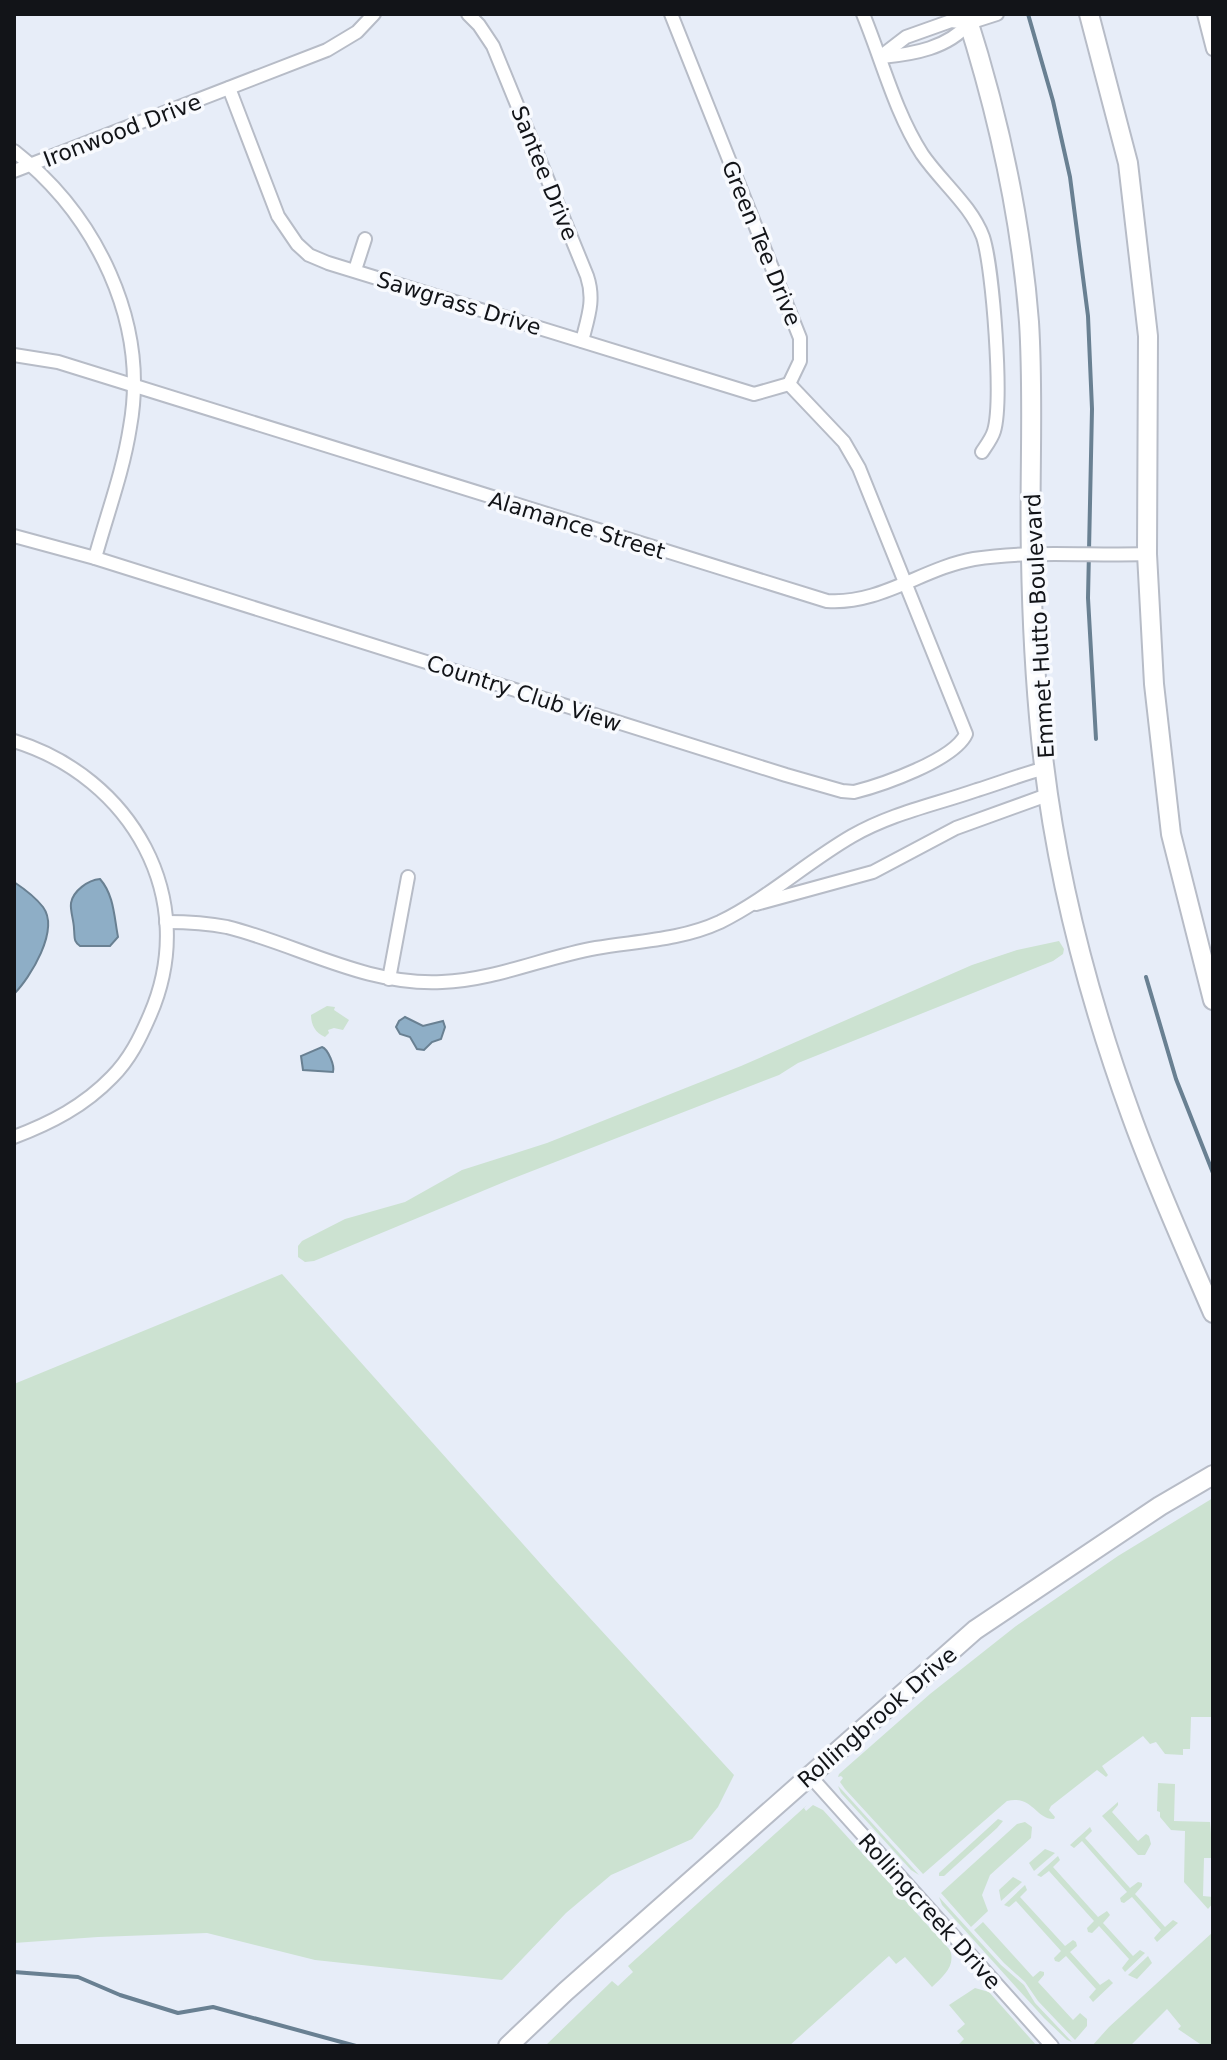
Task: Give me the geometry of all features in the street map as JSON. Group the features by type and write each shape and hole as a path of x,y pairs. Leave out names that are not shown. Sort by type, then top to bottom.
{"street":[{"name":"Ironwood Drive","path":"14,171 344,41 374,14"},
{"name":"Santee Drive","path":"468,14 493,46 587,276 592,303 582,341"},
{"name":"Green Tee Drive","path":"671,14 800,338 800,361 789,384"},
{"path":"863,14 922,155 968,211 983,238 993,300 997,406 994,432 982,452"},
{"path":"880,57 906,37 951,21 997,14"},
{"path":"1089,14 1128,163 1148,336 1147,554 1154,684 1171,834 1213,1000"},
{"path":"1204,14 1213,49"},
{"name":"Emmet Hutto Boulevard","path":"968,18 1007,170 1016,215 1027,307 1031,373 1031,556 1041,738 1068,906 1111,1058 1153,1172 1213,1313"},
{"name":"Sawgrass Drive","path":"229,88 287,233 309,255 754,394 789,384"},
{"path":"14,151 77,214 100,252 126,320 134,387 128,437 95,558"},
{"path":"355,270 365,239"},
{"name":"Alamance Street","path":"14,355 58,362 827,601 856,601 972,560 1147,554"},
{"path":"789,384 844,442 869,491 906,583"},
{"name":"Country Club View","path":"14,536 95,558 842,791 863,790 941,757 962,743 966,734 906,583"},
{"path":"14,741 50,754 91,779 123,813 148,853 157,875 166,922 167,949 157,997 138,1043 114,1076 80,1105 51,1122 14,1137"},
{"path":"166,922 202,923 228,928 389,979 418,983 469,979 596,948 670,938 710,926 749,906 849,838 881,821 928,803 1046,768"},
{"path":"749,906 862,876 956,828 1050,794"},
{"path":"389,979 408,877"},
{"name":"Rollingbrook Drive","path":"508,2046 565,1992 975,1630 1160,1506 1213,1475"},
{"name":"Rollingcreek Drive","path":"810,1776 1052,2046"}],"green space":[{"path":"1059,941 1064,949 1063,954 1053,961 798,1063 779,1075 509,1180 314,1261 305,1262 298,1257 298,1246 302,1241 345,1219 405,1202 462,1170 547,1143 741,1066 972,965 1017,950"},
{"path":"327,1006 335,1007 334,1010 349,1020 343,1030 328,1030 325,1037 314,1028 311,1015"},
{"path":"282,1274 734,1775 718,1807 692,1839 611,1875 566,1913 502,1980 315,1960 207,1933 14,1943 14,1384"},
{"path":"1213,1498 1213,1717 1191,1717 1190,1749 1183,1749 1183,1755 1165,1754 1156,1742 1150,1744 1143,1736 1102,1766 1108,1775 1106,1777 1097,1770 1051,1806 1049,1810 1054,1819 1043,1816 1023,1801 1007,1801 923,1874 845,1789 839,1774 930,1694 1016,1626 1118,1556"},
{"path":"1158,1783 1175,1784 1174,1821 1210,1822 1213,1858 1204,1858 1203,1896 1213,1897 1208,1909 1184,1882 1185,1831 1171,1830 1160,1817 1157,1811"},
{"path":"838,1786 919,1875 911,1870"},
{"path":"1118,1802 1112,1812 1138,1841 1146,1834 1149,1836 1151,1844 1145,1855 1138,1855 1102,1816"},
{"path":"807,1805 804,1808 806,1811 813,1805 823,1810 950,1950 950,1966 932,1987 905,1957 896,1964 889,1956 789,2046 545,2046 612,1981 618,1986 633,1972 628,1966"},
{"path":"998,1819 1003,1821 997,1828 944,1876 939,1876 939,1873"},
{"path":"1025,1822 1032,1827 1031,1838 990,1875 982,1895 988,1911 971,1927 941,1893 1017,1824"},
{"path":"1090,1827 1092,1831 1085,1838 1130,1888 1138,1882 1142,1883 1135,1894 1165,1927 1173,1920 1178,1923 1157,1942 1154,1938 1161,1930 1132,1897 1121,1902 1120,1898 1127,1892 1082,1841 1074,1848 1070,1845"},
{"path":"1045,1849 1055,1853 1034,1871 1029,1863"},
{"path":"1058,1856 1060,1860 1053,1867 1098,1917 1107,1911 1110,1915 1103,1923 1133,1956 1140,1950 1145,1953 1125,1972 1122,1968 1129,1959 1099,1926 1092,1933 1088,1932 1087,1928 1094,1921 1049,1871 1041,1877 1037,1875"},
{"path":"1013,1877 1022,1882 1001,1901 999,1890"},
{"path":"1025,1885 1027,1890 1020,1897 1065,1946 1073,1940 1076,1942 1077,1946 1070,1952 1100,1985 1109,1979 1113,1983 1093,2002 1089,1997 1096,1989 1066,1956 1059,1962 1055,1961 1054,1958 1061,1951 1016,1901 1009,1907 1004,1905"},
{"path":"939,1897 1001,1965 1024,1985 1035,2003 1072,2042 1044,2018 942,1905"},
{"path":"983,1922 1033,1977 1040,1971 1044,1972 1038,1982 1073,2020 1080,2013 1087,2019 1087,2026 1075,2040 974,1930"},
{"path":"1213,1932 1213,2046 1203,2046 1178,2029 1181,2026 1167,2009 1130,2046 1092,2046 1109,2027"},
{"path":"1148,1956 1152,1963 1137,1979 1128,1975"},
{"path":"975,1988 989,1992 1037,2046 957,2046 964,2039 957,2031 965,2024 949,2005"}],"water":[{"path":"100,879 111,899 118,937 110,946 80,946 75,939 71,903 82,887"},
{"path":"14,882 43,907 48,928 35,966 14,994"},
{"path":"405,1017 423,1026 443,1021 445,1027 441,1039 424,1050 417,1049 410,1037 400,1034 396,1027"},
{"path":"322,1047 327,1051 333,1072 303,1070 301,1056"}],"waterway":[{"path":"1028,14 1053,101 1070,177 1088,316 1092,409 1088,598 1096,739"},
{"path":"1146,977 1176,1079 1213,1173"},
{"path":"14,1972 78,1977 120,1995 178,2013 213,2007 356,2046"}]}
